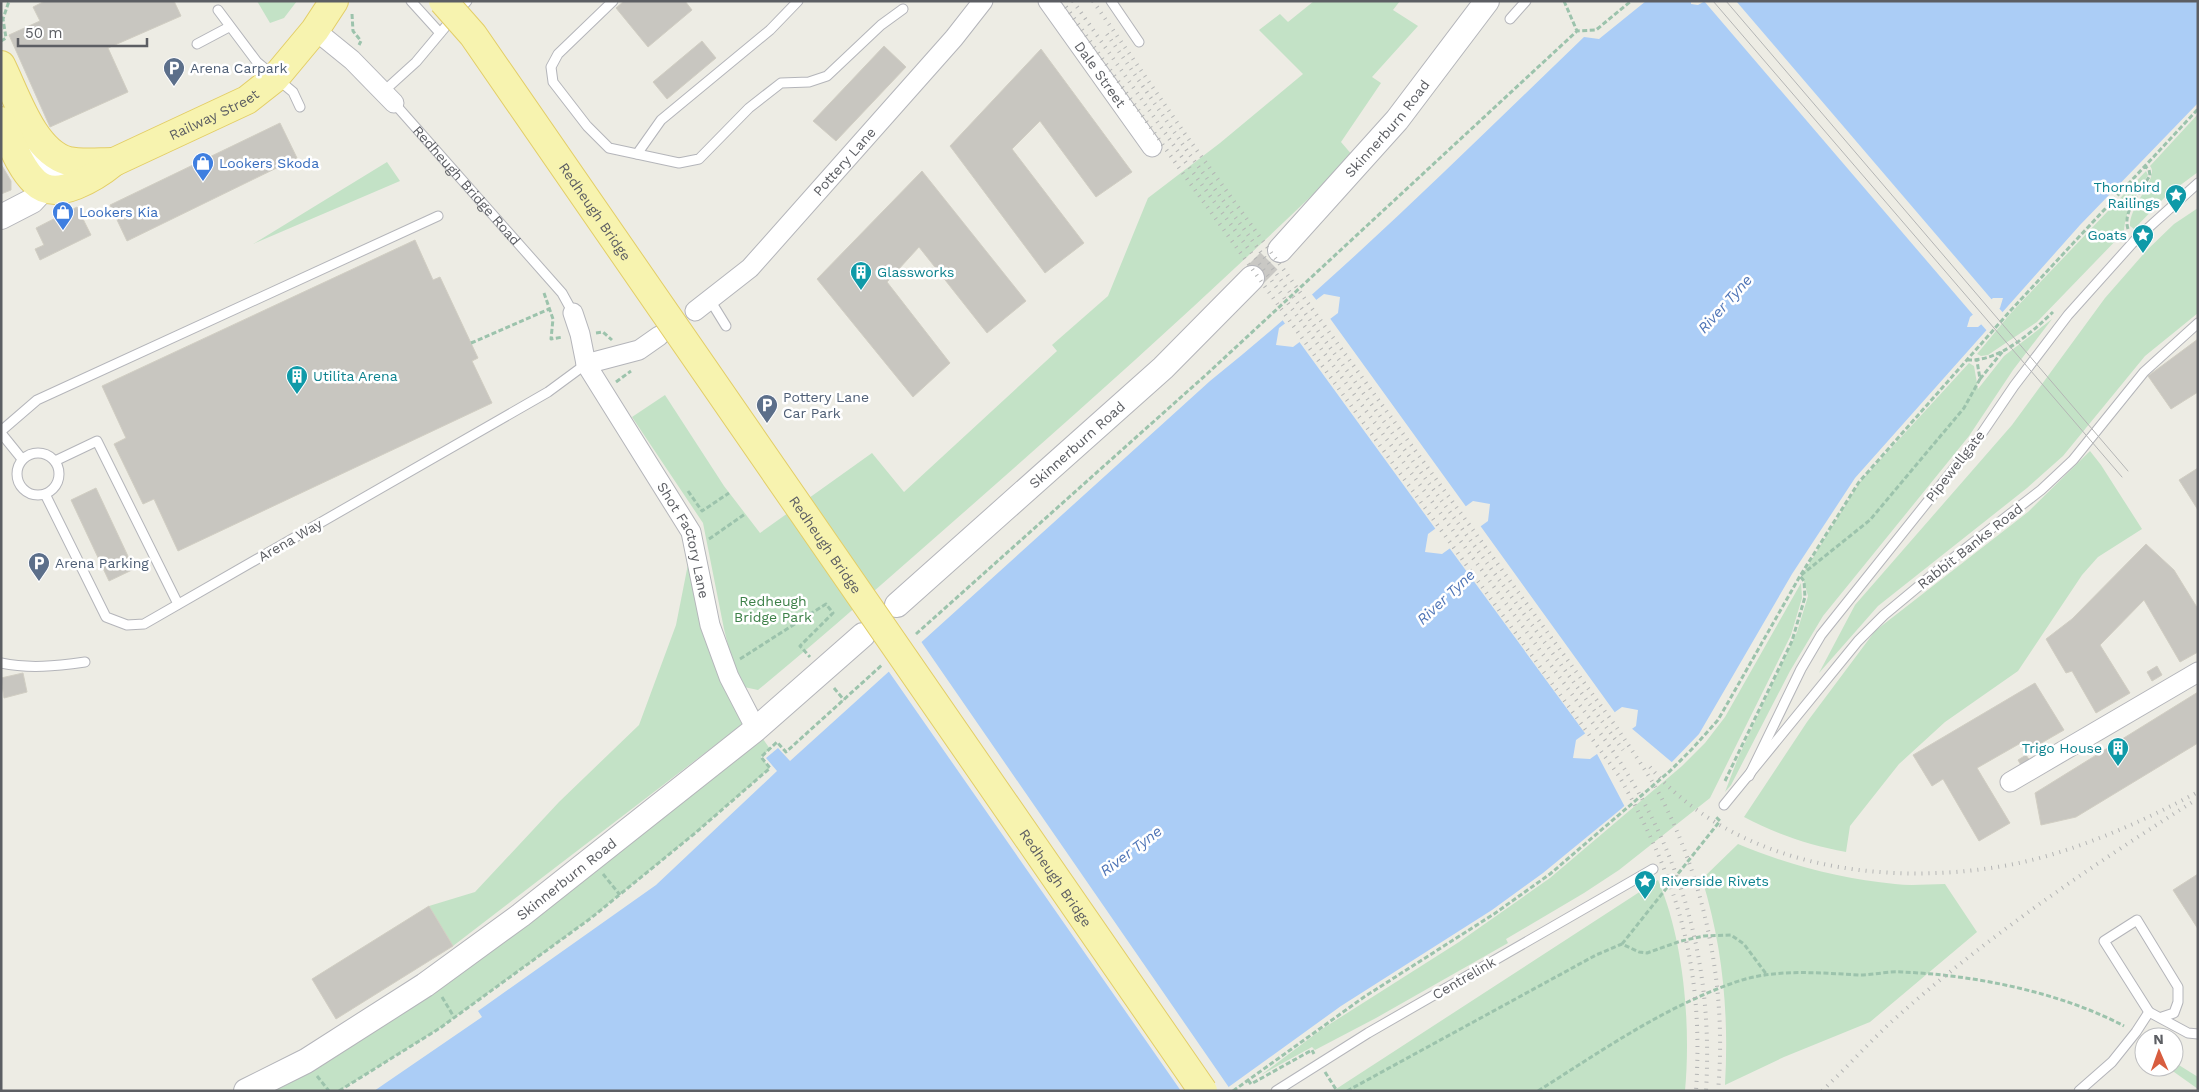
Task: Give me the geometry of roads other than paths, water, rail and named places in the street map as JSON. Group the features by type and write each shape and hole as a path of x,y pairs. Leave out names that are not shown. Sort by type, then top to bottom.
{"main road":[{"name":"Railway Street","path":"44,188 62,189 76,185 99,175 114,162 247,100 275,78 314,30 334,1"},
{"name":"Redheugh Bridge","path":"443,1 473,35 1203,1091"},
{"path":"1,65 40,142"},
{"path":"1,121 28,174 38,186 44,188"},
{"name":"Railway Street","path":"40,142 53,155 62,159 85,162 114,162"}],"street":[{"name":"Pottery Lane","path":"695,311 750,268 954,38 984,1"},
{"name":"Dale Street","path":"1048,1 1152,147"},
{"name":"Skinnerburn Road","path":"1280,250 1398,120 1487,1"},
{"name":"Redheugh Bridge Road","path":"314,30 352,60 389,97"},
{"path":"40,142 45,172 44,188"},
{"path":"1,217 32,201 44,188 85,162"},
{"name":"Skinnerburn Road","path":"897,605 1163,368 1252,278"},
{"name":"Redheugh Bridge Road","path":"573,313 580,334 586,364"},
{"path":"586,364 639,350 659,336"},
{"name":"Shot Factory Lane","path":"586,364 691,532 710,625 728,677 756,729"},
{"name":"Skinnerburn Road","path":"246,1091 306,1061 425,985 522,915 756,729 863,635"},
{"path":"2010,782 2198,672"}],"lane":[{"path":"411,1 440,33"},
{"path":"389,97 467,1"},
{"path":"440,33 475,1"},
{"path":"613,1 558,54 551,67 553,82 587,126 609,148 679,163 699,159 749,108 780,83 809,82 827,76 880,25 903,9"},
{"path":"637,154 661,120 770,30 798,1"},
{"path":"1111,1 1139,42"},
{"path":"1510,19 1526,1"},
{"path":"218,10 257,62 293,92 300,107"},
{"path":"198,44 229,27"},
{"name":"Redheugh Bridge Road","path":"389,97 562,293 573,313"},
{"name":"Pipewellgate","path":"1749,776 1801,669 1826,628 1980,436 2014,386 2068,316 2137,238 2198,183"},
{"path":"22,459 1,432 37,400 438,216"},
{"path":"710,300 726,326"},
{"name":"Rabbit Banks Road","path":"1749,776 1858,641 1884,615 1943,566 2041,490 2073,460 2144,372 2198,323"},
{"name":"Arena Way","path":"45,494 106,617 127,625 144,624 548,392 586,364"},
{"path":"55,462 97,441 178,604"},
{"path":"40,452 48,455 55,462 59,475 52,490 45,494 30,494 21,486 16,473 22,459 33,453 40,452"},
{"path":"1,663 40,668 85,662"},
{"path":"1724,805 1749,776"},
{"name":"Centrelink","path":"1276,1091 1368,1033 1653,869"},
{"path":"2162,1017 2174,1013 2178,1002 2178,987 2137,920 2104,941 2149,1012 2188,1032 2198,1034"},
{"path":"2079,1091 2112,1062 2149,1012"}],"water":[{"name":"River Tyne","path":"1646,1 1691,1 1691,4 1698,5 1705,1 2198,1 2198,103 2080,225 1855,478 1792,574 1699,734 1670,764 1621,809 1543,873 1492,910 1341,1006 1223,1091 374,1091 482,1017 478,1011 656,885 777,771 766,758 778,748 790,761 1210,381 1307,299 1447,169 1584,37 1599,39","holes":["1324,294 1340,297 1338,313 1293,347 1276,345 1279,328","1993,298 2003,298 2000,308 1978,327 1967,327 1970,317","1473,501 1490,504 1488,521 1442,554 1425,552 1428,534","1622,707 1638,710 1636,726 1590,759 1573,758 1576,740"]}],"tunnel":[{"path":"1252,278 1280,250"}],"tram line":[{"path":"1713,1 2122,477"},
{"path":"1726,1 2128,471"}],"railway":[{"path":"1062,1 1177,165 1619,776 1640,815 1657,853 1672,890 1683,928 1691,966 1696,1005 1696,1091"},
{"path":"1073,1 1184,160 1603,737 1630,777 1671,861 1686,905 1697,949 1704,995 1707,1043 1706,1091"},
{"path":"1093,1 1185,134 1617,728 1657,790 1678,833 1691,868 1702,904 1710,941 1719,1016 1720,1054 1718,1091"},
{"path":"1107,34 1190,155 1623,750"},
{"path":"1650,767 1686,802 1727,829 1772,849 1820,863 1870,871 1921,873 1971,871 2019,863 2111,834 2156,814 2198,792"},
{"path":"1822,1091 1889,1024 1924,993 1998,934 2075,879 2194,801"}],"place":[{"name":"Arena Carpark","path":"174,87"},
{"name":"Lookers Skoda","path":"203,182"},
{"name":"Thornbird Railings","path":"2176,214"},
{"name":"Lookers Kia","path":"63,231"},
{"name":"Goats","path":"2143,254"},
{"name":"Glassworks","path":"861,291"},
{"name":"Utilita Arena","path":"297,395"},
{"name":"Pottery Lane Car Park","path":"767,424"},
{"name":"Arena Parking","path":"39,582"},
{"name":"Trigo House","path":"2118,767"},
{"name":"Riverside Rivets","path":"1645,900"}],"park label":[{"name":"Redheugh Bridge Park","path":"773,610"}]}
